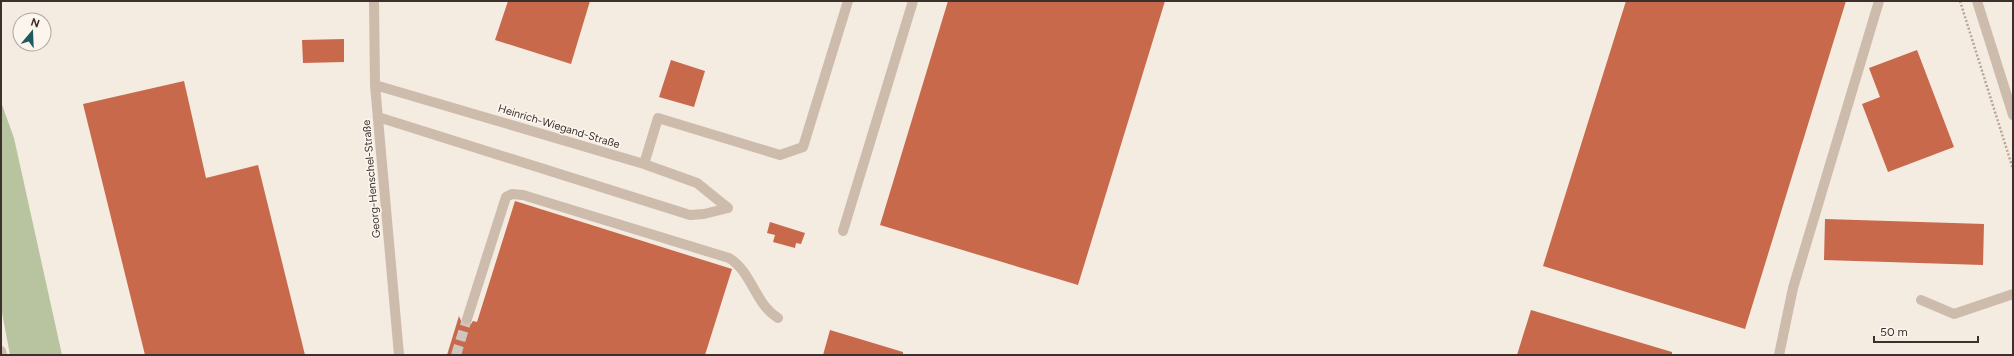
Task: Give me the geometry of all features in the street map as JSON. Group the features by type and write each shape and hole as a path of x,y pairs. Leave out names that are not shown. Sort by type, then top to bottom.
{"street":[{"name":"Georg-Henschel-Straße","path":"374,1 375,85 399,355"},
{"path":"644,164 658,118 780,155 803,147 848,1"},
{"path":"843,231 913,1"},
{"path":"1779,355 1793,288 1879,1"},
{"path":"1977,1 2013,115"},
{"name":"Heinrich-Wiegand-Straße","path":"375,85 644,164 697,183 728,208 704,214 690,215 378,117"},
{"path":"467,319 506,197 512,194 523,195 729,258 738,263 770,313 778,318"},
{"path":"1921,300 1954,314 2013,294"},
{"path":"1,351 2,355"}],"path":[{"path":"1960,1 2013,169"}],"green space":[{"path":"1,102 14,138 62,355 10,355 1,307"}],"building":[{"path":"508,1 590,1 571,64 495,40"},
{"path":"948,1 1165,1 1078,285 880,225"},
{"path":"1626,1 1846,1 1745,329 1543,266"},
{"path":"344,39 344,62 303,63 302,40"},
{"path":"1917,50 1954,147 1888,172 1862,104 1880,97 1869,68"},
{"path":"671,60 705,71 694,107 659,97"},
{"path":"184,81 206,178 258,165 305,355 145,355 83,104"},
{"path":"515,201 732,269 705,355 447,355 459,316 462,323 465,325 471,324 473,321 477,322"},
{"path":"1825,219 1984,224 1983,265 1824,260"},
{"path":"770,222 805,233 801,244 796,243 795,248 773,242 775,235 767,233"},
{"path":"1531,310 1672,352 1672,355 1517,355"},
{"path":"830,330 903,352 903,355 823,355"}],"tunnel":[{"path":"456,355 467,319"}]}
